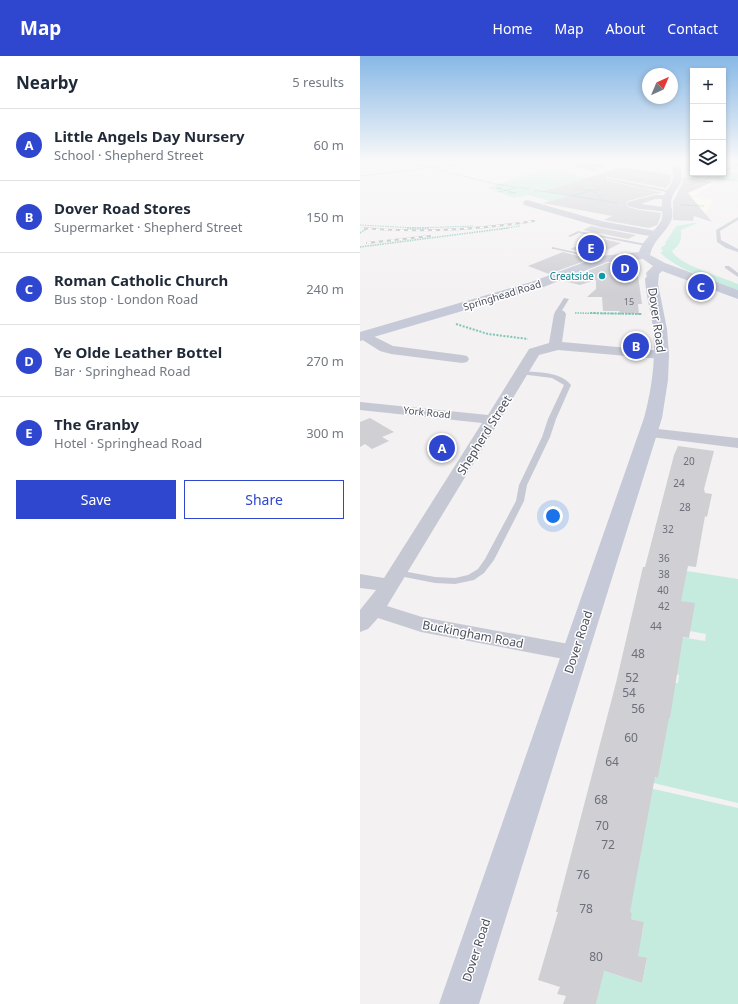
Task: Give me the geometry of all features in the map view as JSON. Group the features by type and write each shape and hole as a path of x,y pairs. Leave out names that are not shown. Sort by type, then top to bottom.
{"street":[{"path":"538,206 600,224 655,234"},
{"path":"669,206 666,220 655,234 656,262 738,295"},
{"name":"Springhead Road","path":"363,337 521,290 603,260 621,256 656,262"},
{"name":"Dover Road","path":"459,1004 574,654 649,433 660,391 662,355 658,315 651,281 656,262"},
{"path":"554,346 560,314"},
{"path":"363,337 392,350 462,358"},
{"name":"Shepherd Street","path":"367,616 394,580 534,352 542,348 554,346 662,355"},
{"name":"York Road","path":"360,406 493,420"},
{"path":"649,433 738,443"},
{"path":"360,581 394,580"},
{"name":"Buckingham Road","path":"367,616 421,624 574,654"}],"lane":[{"path":"738,218 718,230 719,241 738,251"},
{"path":"570,236 578,232 614,238 630,243 656,262"},
{"path":"554,248 603,260"},
{"path":"726,267 738,275"},
{"path":"560,314 558,312 566,299"},
{"path":"394,580 460,580 478,574 489,560 520,501 523,485 546,437 552,419 568,385 565,381 555,377 522,373"}],"path":[{"path":"360,225 416,228 473,226"},
{"path":"360,233 369,226"},
{"path":"360,247 520,226"},
{"path":"560,314 563,312 658,315"},
{"path":"456,324 488,334 533,339 554,346"}],"shaded area":[{"path":"689,206 710,206 703,214"}],"green space":[{"path":"697,223 681,230 680,242 672,251 682,261 691,266 738,284 738,290 685,269 675,264 660,252 663,252 661,248 666,244 665,243 676,226"},
{"path":"687,571 738,579 738,803 628,777 629,771 658,778 674,683 678,683 679,675 651,669 674,636 705,641 706,634 673,628 677,601"},
{"path":"627,783 738,808 738,1004 596,1004 601,982 587,966 642,983 647,959 628,953 642,934 644,922 631,919 632,913 600,905"}],"building":[{"path":"560,206 628,206 639,210 661,213 657,225 649,228 604,220 612,216"},
{"path":"673,206 699,206 712,222 694,216 693,221 673,220"},
{"path":"591,226 636,235 628,239 583,230"},
{"path":"598,238 621,243 597,255 570,249"},
{"path":"563,252 590,259 549,274 528,266"},
{"path":"636,262 642,304 638,304 639,314 620,313 619,311 603,311 602,297 587,297 596,289 596,280 580,285 564,281 607,263"},
{"path":"370,418 394,432 382,437 389,441 372,449 365,444 360,447 360,422"},
{"path":"678,446 714,451 704,489 705,493 712,494 707,517 705,516 696,567 688,566 681,601 695,603 689,638 683,637 670,718 658,778 655,777 630,912 632,913 631,919 644,922 638,956 647,958 642,983 604,971 596,1004 563,1004 566,996 557,994 560,987 538,980 558,912 556,912 616,683 643,567 645,567 674,455"}],"railway":[{"path":"360,228 382,230 447,230 491,227 534,221"},
{"path":"367,243 430,236"}],"place":[{"name":"The Granby","path":"591,248"},
{"name":"Ye Olde Leather Bottel","path":"625,268"},
{"name":"Creatside","path":"602,276"},
{"name":"Roman Catholic Church","path":"701,287"},
{"name":"Dover Road Stores","path":"636,346"},
{"name":"Little Angels Day Nursery","path":"442,448"}]}
